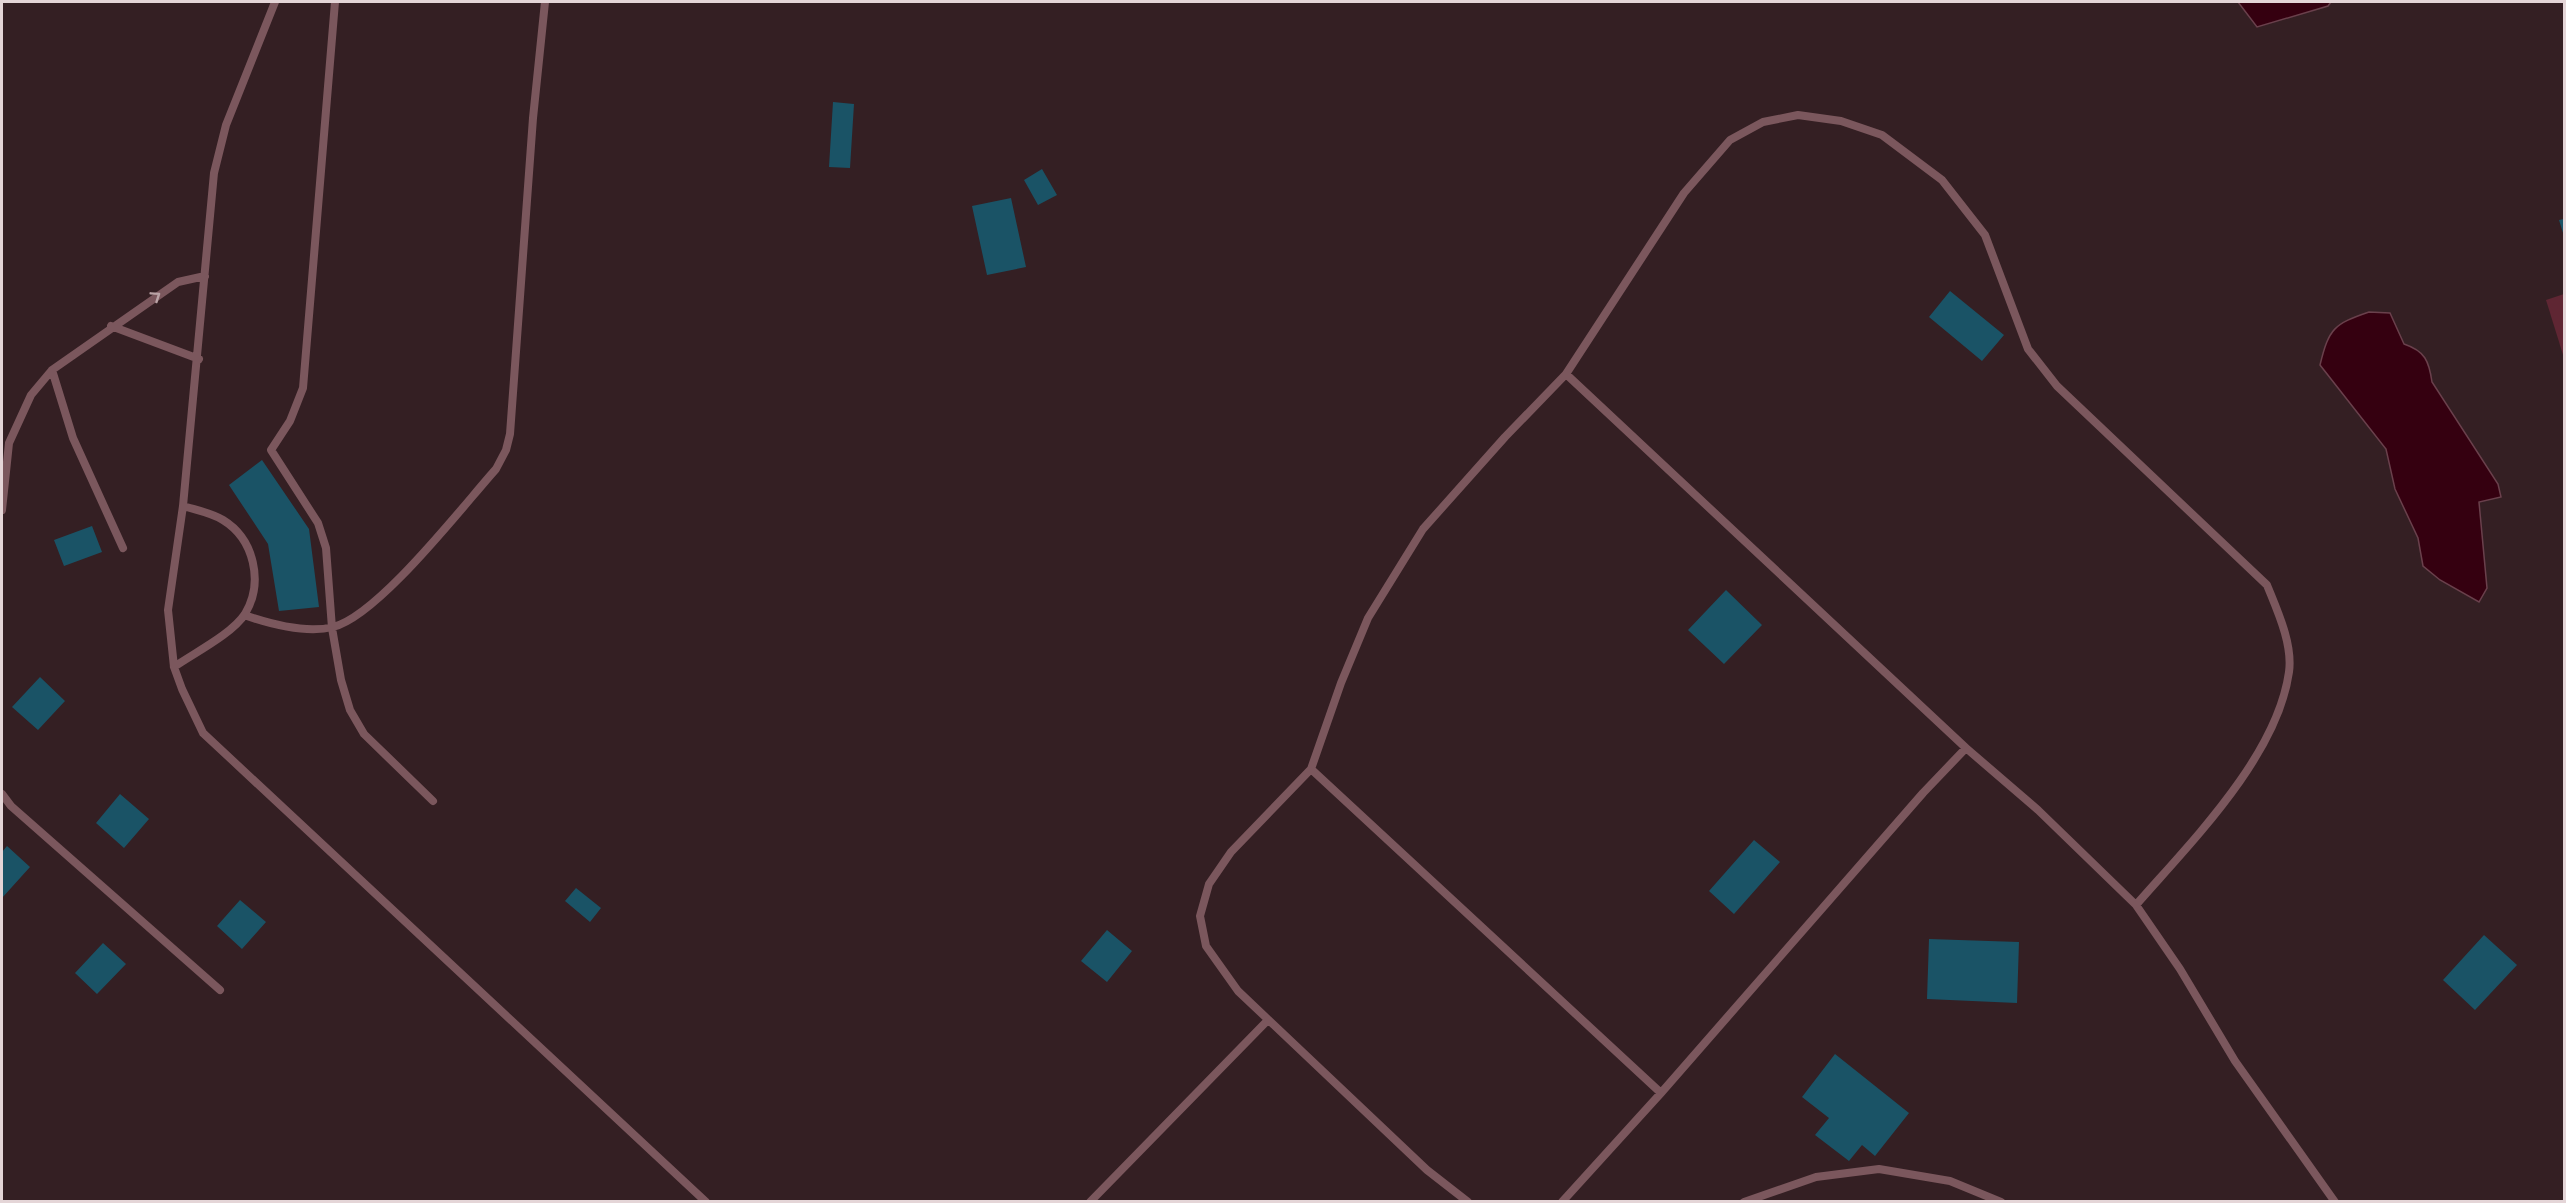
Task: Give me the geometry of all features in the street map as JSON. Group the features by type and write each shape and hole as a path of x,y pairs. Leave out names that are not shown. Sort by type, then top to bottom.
{"lane":[{"path":"275,2 226,125 214,173 199,359 183,506 168,610 174,667 182,689 204,733 706,1202"},
{"path":"335,2 303,388 290,421 271,450 318,523 326,548 332,628 341,680 350,710 364,734 433,801"},
{"path":"244,615 281,627 332,628 354,619 384,594 496,469 506,450 510,434 533,118 545,2"},
{"path":"1468,1202 1427,1170 1267,1021 1238,991 1206,946 1200,916 1209,884 1231,852 1311,769 1341,683 1368,618 1423,529 1504,437 1566,374 1684,193 1730,140 1763,122 1798,115 1841,121 1882,135 1942,180 1985,235 2028,349 2057,386 2267,585 2283,623 2289,671 2276,713 2254,762 2218,809 2136,905"},
{"path":"2,510 9,443 31,395 52,370 178,282 205,276"},
{"path":"111,327 199,359"},
{"path":"52,370 73,438 123,548"},
{"path":"1566,374 1966,748 2038,810 2136,905 2180,969 2235,1061 2336,1202"},
{"path":"174,667 220,636 244,615 253,595 256,573 251,552 239,533 222,519 183,506"},
{"path":"1562,1202 1661,1093 1923,793 1966,748"},
{"path":"1311,769 1661,1093"},
{"path":"2,794 11,806 220,990"},
{"path":"1090,1202 1267,1021"},
{"path":"1744,1202 1816,1177 1879,1169 1950,1181 2001,1202"}],"shaded area":[{"path":"2238,2 2331,2 2328,6 2257,27"},
{"path":"2564,294 2564,358 2546,300"},
{"path":"2369,312 2390,313 2404,344 2417,350 2425,358 2432,382 2498,484 2501,497 2479,502 2487,588 2479,602 2440,580 2423,566 2418,538 2395,489 2386,449 2320,365 2330,335 2335,329 2348,320"}],"building":[{"path":"833,102 854,104 850,168 829,167"},
{"path":"1042,169 1057,195 1038,205 1024,180"},
{"path":"1011,198 1026,267 987,275 972,206"},
{"path":"2564,219 2564,236 2559,220"},
{"path":"1950,291 2004,335 1982,361 1929,317"},
{"path":"262,460 309,529 319,607 279,611 268,544 229,485"},
{"path":"92,526 102,552 64,566 54,540"},
{"path":"1726,590 1762,625 1724,664 1688,630"},
{"path":"40,677 65,701 38,730 12,707"},
{"path":"120,794 149,819 124,848 96,823"},
{"path":"1754,840 1780,862 1734,914 1709,891"},
{"path":"7,846 30,867 2,898 2,852"},
{"path":"576,888 601,908 590,922 565,901"},
{"path":"240,900 266,922 242,949 217,926"},
{"path":"1107,930 1132,951 1107,982 1081,961"},
{"path":"2484,935 2517,965 2475,1010 2443,980"},
{"path":"1929,939 2019,942 2017,1003 1927,999"},
{"path":"103,943 126,964 97,994 75,973"},
{"path":"1835,1054 1909,1113 1875,1156 1862,1145 1849,1161 1815,1135 1829,1118 1802,1097"}]}
